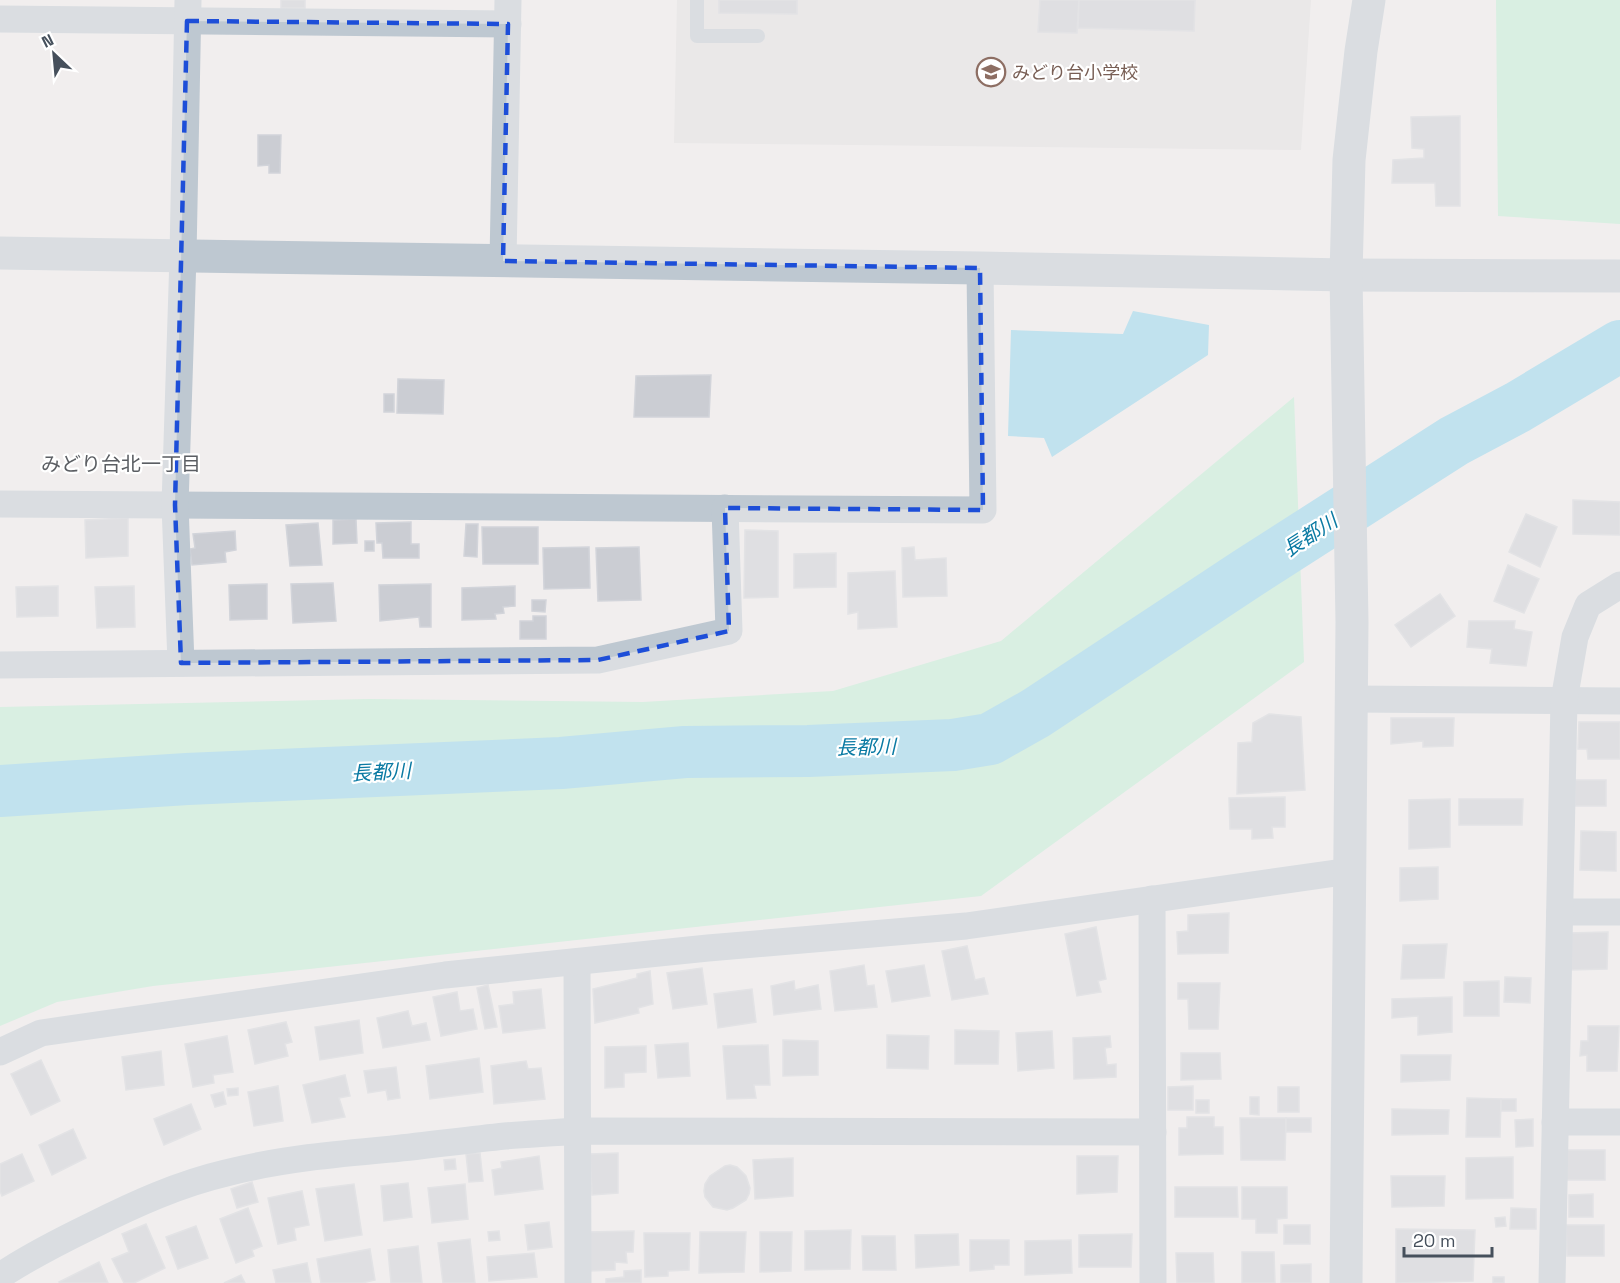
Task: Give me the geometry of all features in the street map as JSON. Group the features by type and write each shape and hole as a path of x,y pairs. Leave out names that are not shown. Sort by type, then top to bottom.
{"street":[{"path":"1346,1283 1352,622 1346,275 1349,160 1369,0"},
{"path":"181,663 175,505 188,10"},
{"path":"0,19 188,10 508,12 503,261"},
{"path":"0,253 1346,275 1620,276"},
{"path":"0,504 983,510 980,268"},
{"path":"0,665 598,660 729,631 725,508"},
{"path":"1552,1283 1564,700 1575,637 1588,605 1620,585"},
{"path":"1351,699 1620,701"},
{"path":"0,1052 41,1033 445,975 708,948 966,926 1350,871"},
{"path":"1152,899 1154,1283"},
{"path":"1560,912 1620,912"},
{"path":"577,962 578,1283"},
{"path":"1555,1122 1620,1122"},
{"path":"0,1276 68,1237 134,1205 189,1184 265,1164 357,1151 577,1131 1153,1132"}],"lane":[{"path":"697,0 696,36 758,36"}],"highlighted area":[{"path":"187,21 508,24 503,261 980,268 983,510 725,508 729,631 598,660 181,663 175,505"}],"shaded area":[{"name":"みどり台小学校","path":"677,0 1311,0 1301,150 674,143"}],"green space":[{"path":"1496,0 1620,0 1620,224 1498,216"},
{"path":"1294,397 1304,662 981,896 153,986 57,1002 0,1026 0,707 369,699 643,702 833,691 1001,641"}],"water":[{"path":"1133,311 1209,325 1208,355 1052,457 1044,438 1008,436 1011,330 1123,334"}],"building":[{"path":"281,0 305,0 305,8 281,8"},
{"path":"719,0 797,0 797,14 719,13"},
{"path":"1040,0 1079,0 1077,33 1038,32"},
{"path":"1079,0 1195,0 1194,31 1078,28"},
{"path":"1460,116 1460,206 1436,206 1435,183 1392,183 1393,160 1424,158 1424,149 1412,148 1411,117"},
{"path":"258,135 281,135 280,173 269,173 269,165 258,166"},
{"path":"711,375 709,417 634,417 636,376"},
{"path":"398,379 444,380 443,414 397,413"},
{"path":"384,394 394,394 394,412 384,412"},
{"path":"1573,500 1620,502 1620,535 1573,534"},
{"path":"1526,514 1557,527 1540,567 1509,552"},
{"path":"128,518 128,556 86,558 85,520"},
{"path":"356,519 357,543 333,544 333,520"},
{"path":"411,522 411,544 419,544 419,558 383,558 382,543 377,543 376,523"},
{"path":"318,523 322,565 290,566 286,525"},
{"path":"466,524 478,524 477,557 464,556"},
{"path":"482,527 538,527 538,564 483,564"},
{"path":"745,530 778,531 778,597 744,598"},
{"path":"235,531 236,550 225,552 226,562 192,565 190,549 195,548 193,534"},
{"path":"365,541 374,541 374,551 365,551"},
{"path":"589,547 590,588 544,589 543,548"},
{"path":"639,547 641,600 598,601 596,548"},
{"path":"914,547 915,560 946,558 947,596 903,597 902,548"},
{"path":"836,553 836,587 794,588 794,554"},
{"path":"1508,565 1539,579 1524,613 1494,601"},
{"path":"895,571 897,627 858,629 858,612 848,614 848,573"},
{"path":"333,583 336,621 293,623 291,584"},
{"path":"267,584 267,619 230,620 229,585"},
{"path":"431,584 431,627 420,627 419,617 380,621 379,585"},
{"path":"58,586 58,616 17,617 16,587"},
{"path":"134,586 135,627 97,628 95,587"},
{"path":"515,586 515,606 503,607 504,613 495,614 496,619 462,620 462,588"},
{"path":"1440,594 1455,616 1411,647 1395,625"},
{"path":"532,600 546,600 545,612 532,611"},
{"path":"533,616 546,616 546,639 520,639 520,621 533,621"},
{"path":"1469,621 1515,621 1514,629 1532,632 1526,666 1490,663 1492,649 1467,647"},
{"path":"1269,714 1301,717 1305,790 1237,794 1238,743 1252,742 1253,723"},
{"path":"1391,718 1454,718 1453,746 1423,747 1423,741 1391,744"},
{"path":"1579,722 1620,722 1620,759 1588,759 1587,749 1578,749"},
{"path":"1575,780 1606,780 1606,806 1575,806"},
{"path":"1285,797 1285,827 1272,827 1273,838 1252,839 1252,829 1230,829 1229,798"},
{"path":"1450,799 1450,847 1409,849 1409,800"},
{"path":"1459,799 1523,799 1522,825 1459,825"},
{"path":"1581,831 1616,832 1616,871 1580,870"},
{"path":"1438,867 1438,899 1400,901 1400,868"},
{"path":"1229,913 1228,953 1178,954 1177,932 1188,931 1188,915"},
{"path":"1096,927 1106,979 1098,981 1101,992 1077,996 1065,934"},
{"path":"1608,932 1607,969 1569,970 1568,933"},
{"path":"1447,944 1444,978 1401,979 1403,945"},
{"path":"967,946 975,980 984,978 988,994 952,1000 942,951"},
{"path":"864,965 867,986 874,985 877,1007 835,1011 830,971"},
{"path":"924,965 930,996 892,1002 886,971"},
{"path":"702,968 707,1004 673,1009 667,973"},
{"path":"650,971 653,1004 638,1008 639,1013 595,1023 593,989 637,978 637,974"},
{"path":"1505,977 1531,978 1530,1003 1504,1002"},
{"path":"794,981 795,990 818,985 821,1009 774,1015 771,986"},
{"path":"1499,981 1499,1016 1464,1016 1464,982"},
{"path":"1178,983 1220,983 1218,1029 1189,1029 1188,999 1178,999"},
{"path":"488,985 497,1027 485,1029 477,988"},
{"path":"541,989 545,1028 503,1033 499,1006 514,1004 513,992"},
{"path":"752,989 756,1022 718,1028 714,994"},
{"path":"457,992 460,1011 473,1009 477,1029 441,1036 433,997"},
{"path":"1452,997 1452,1032 1418,1035 1418,1016 1392,1018 1392,999"},
{"path":"408,1011 412,1026 426,1023 430,1040 383,1048 377,1018"},
{"path":"359,1020 363,1053 320,1060 315,1027"},
{"path":"286,1022 292,1042 285,1044 288,1056 255,1064 248,1030"},
{"path":"1588,1026 1619,1026 1617,1071 1587,1071 1587,1055 1580,1056 1581,1041 1588,1041"},
{"path":"955,1030 999,1031 998,1064 955,1064"},
{"path":"1052,1031 1054,1068 1018,1071 1016,1033"},
{"path":"887,1035 929,1036 928,1069 887,1068"},
{"path":"227,1036 233,1072 213,1075 214,1083 193,1087 185,1044"},
{"path":"1110,1036 1111,1047 1105,1048 1107,1065 1116,1064 1116,1077 1074,1079 1073,1038"},
{"path":"783,1040 818,1041 818,1075 783,1076"},
{"path":"688,1043 690,1076 658,1078 655,1045"},
{"path":"768,1045 770,1085 754,1085 756,1098 727,1099 723,1046"},
{"path":"646,1046 646,1072 624,1073 624,1087 605,1088 605,1047"},
{"path":"161,1051 164,1085 126,1090 122,1057"},
{"path":"1181,1053 1220,1053 1221,1079 1181,1080"},
{"path":"1401,1055 1451,1055 1450,1080 1401,1082"},
{"path":"479,1058 483,1092 430,1099 426,1066"},
{"path":"41,1060 60,1101 31,1115 11,1074"},
{"path":"526,1061 528,1069 541,1068 545,1099 494,1104 491,1066"},
{"path":"396,1067 400,1098 388,1100 386,1090 368,1093 364,1071"},
{"path":"345,1075 350,1096 339,1098 345,1117 312,1123 303,1085"},
{"path":"278,1086 283,1121 254,1126 248,1092"},
{"path":"1193,1086 1193,1110 1168,1110 1168,1087"},
{"path":"1278,1087 1299,1087 1299,1112 1278,1112"},
{"path":"238,1088 238,1095 228,1096 227,1089"},
{"path":"223,1092 226,1104 215,1107 211,1095"},
{"path":"1250,1097 1259,1097 1259,1115 1250,1114"},
{"path":"1467,1098 1501,1099 1500,1137 1466,1137"},
{"path":"1501,1099 1516,1099 1516,1111 1501,1111"},
{"path":"1196,1100 1209,1100 1209,1113 1196,1113"},
{"path":"191,1104 201,1129 164,1145 154,1119"},
{"path":"1392,1109 1449,1110 1448,1134 1392,1135"},
{"path":"1187,1117 1214,1117 1214,1127 1223,1127 1223,1154 1179,1155 1179,1128 1187,1128"},
{"path":"1240,1118 1286,1118 1285,1160 1241,1160"},
{"path":"1286,1118 1311,1118 1311,1132 1286,1132"},
{"path":"1533,1119 1533,1146 1516,1147 1515,1120"},
{"path":"73,1129 86,1158 52,1175 39,1145"},
{"path":"1561,1150 1605,1150 1605,1180 1561,1180"},
{"path":"480,1153 483,1181 469,1182 466,1154"},
{"path":"618,1153 618,1193 592,1195 590,1154"},
{"path":"22,1154 34,1181 2,1196 0,1164"},
{"path":"539,1156 543,1189 495,1195 492,1170 502,1168 501,1162"},
{"path":"1077,1156 1118,1156 1117,1192 1077,1194"},
{"path":"1513,1157 1513,1198 1466,1199 1466,1158"},
{"path":"793,1158 793,1196 755,1199 753,1160"},
{"path":"455,1159 456,1169 445,1170 444,1160"},
{"path":"730,1165 737,1167 746,1176 750,1188 749,1194 746,1200 733,1208 727,1210 713,1207 705,1197 705,1184 710,1176"},
{"path":"1391,1176 1445,1176 1444,1206 1392,1207"},
{"path":"252,1182 258,1202 237,1208 231,1189"},
{"path":"408,1183 412,1217 384,1221 381,1186"},
{"path":"354,1184 362,1235 325,1241 316,1189"},
{"path":"465,1184 468,1219 432,1223 428,1188"},
{"path":"1175,1187 1237,1187 1238,1217 1175,1217"},
{"path":"1242,1187 1287,1187 1287,1218 1277,1219 1277,1233 1256,1233 1256,1219 1242,1219"},
{"path":"302,1191 309,1225 294,1228 296,1240 278,1244 268,1198"},
{"path":"1593,1194 1593,1217 1569,1217 1569,1195"},
{"path":"248,1208 262,1246 252,1250 254,1256 236,1263 220,1219"},
{"path":"1511,1208 1536,1209 1536,1229 1510,1229"},
{"path":"1505,1217 1506,1226 1496,1227 1495,1218"},
{"path":"549,1222 552,1247 528,1250 525,1225"},
{"path":"146,1224 165,1268 134,1283 124,1283 112,1259 129,1252 122,1234"},
{"path":"1284,1225 1310,1225 1310,1244 1284,1244"},
{"path":"1566,1225 1604,1225 1604,1256 1567,1256"},
{"path":"196,1226 208,1258 178,1269 166,1237"},
{"path":"1396,1229 1475,1230 1473,1281 1396,1283"},
{"path":"851,1230 850,1269 805,1270 805,1231"},
{"path":"499,1231 500,1240 489,1241 488,1232"},
{"path":"634,1231 633,1252 626,1252 627,1263 615,1262 615,1270 589,1271 588,1232"},
{"path":"700,1232 746,1232 744,1272 699,1273"},
{"path":"760,1232 792,1232 791,1271 760,1272"},
{"path":"644,1233 690,1233 689,1270 668,1271 668,1276 645,1277"},
{"path":"958,1234 959,1265 916,1268 915,1235"},
{"path":"1132,1234 1131,1267 1079,1267 1079,1235"},
{"path":"862,1236 895,1236 896,1270 863,1270"},
{"path":"470,1239 475,1283 443,1283 438,1243"},
{"path":"970,1240 1009,1240 1009,1265 994,1265 994,1269 970,1271"},
{"path":"1071,1240 1072,1273 1025,1275 1025,1241"},
{"path":"418,1246 422,1283 391,1283 388,1250"},
{"path":"370,1249 375,1280 362,1283 321,1283 317,1259"},
{"path":"1242,1252 1274,1252 1275,1283 1242,1283"},
{"path":"534,1253 537,1277 489,1281 487,1257"},
{"path":"1176,1253 1213,1253 1214,1283 1177,1283"},
{"path":"99,1262 108,1283 59,1282"},
{"path":"307,1263 311,1283 276,1283 273,1270"},
{"path":"1311,1264 1311,1283 1281,1283 1281,1265"},
{"path":"641,1270 641,1283 606,1283 606,1279 624,1277 624,1271"},
{"path":"241,1275 245,1283 224,1283"},
{"path":"1493,1277 1504,1277 1504,1283 1493,1283"}],"waterway":[{"name":"長都川","path":"0,791 187,779 561,763 685,752 808,751 953,745 990,739 1036,713 1454,441 1518,407 1620,346"}],"place":[{"name":"みどり台小学校","path":"991,72"}],"district":[{"name":"みどり台北一丁目","path":"121,464"}]}
